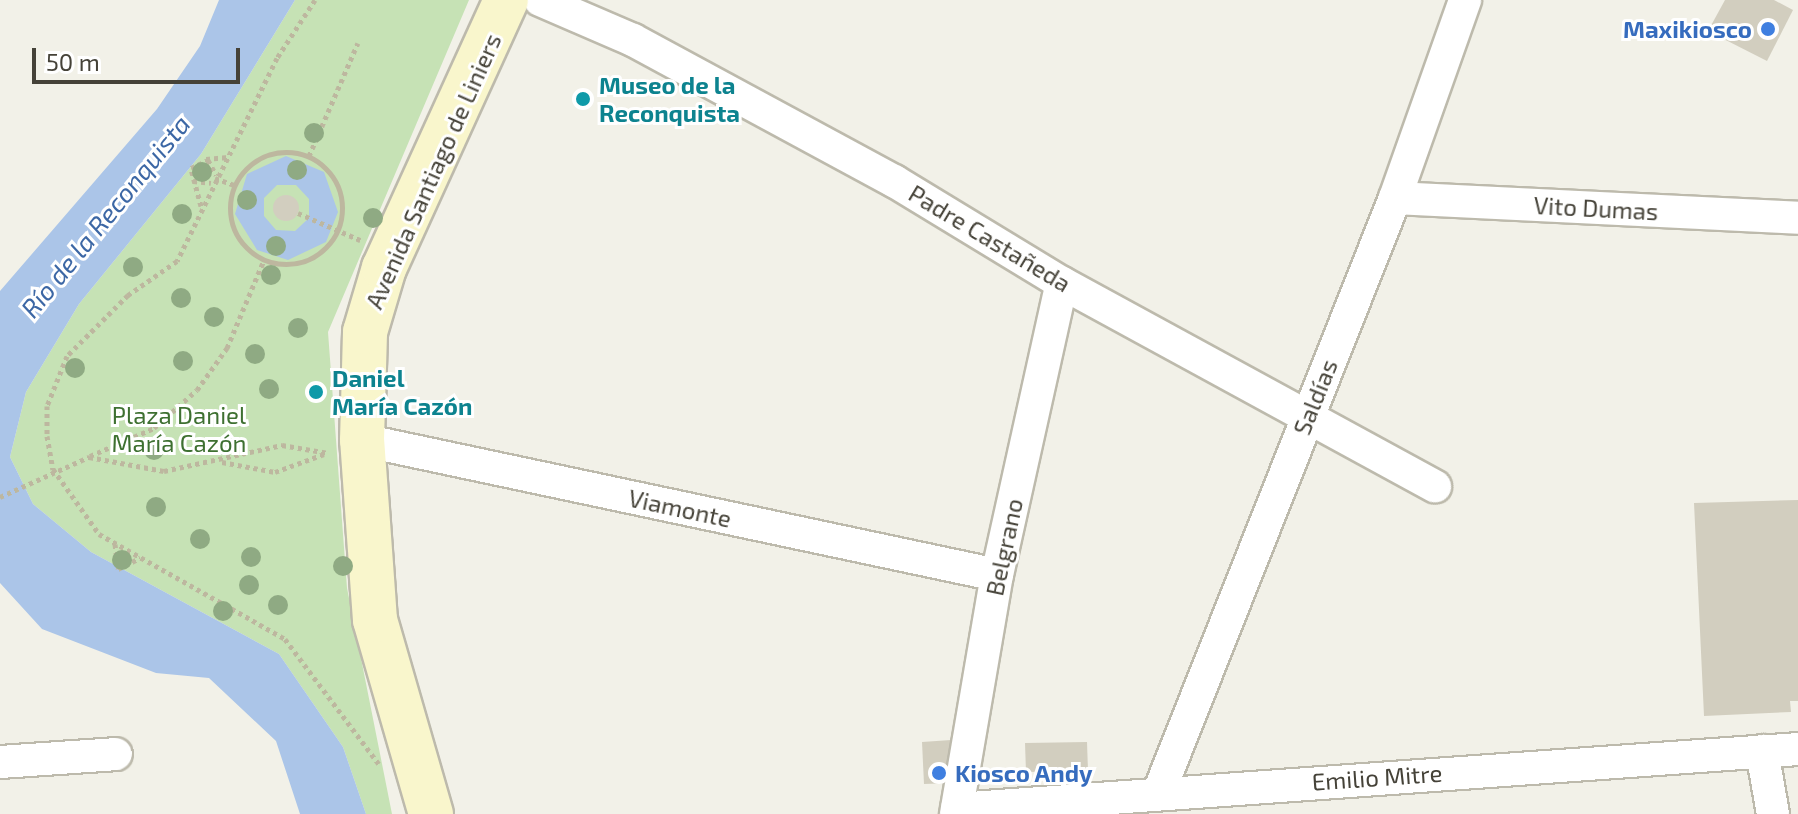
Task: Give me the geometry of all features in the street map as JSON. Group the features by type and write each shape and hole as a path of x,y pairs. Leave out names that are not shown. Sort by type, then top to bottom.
{"main road":[{"name":"Avenida Santiago de Liniers","path":"431,814 375,620 344,447 372,303 506,0"}],"street":[{"name":"Padre Castañeda","path":"540,0 633,40 881,174 1062,283 1435,486"},
{"name":"Saldías","path":"1159,792 1395,198 1465,0"},
{"name":"Vito Dumas","path":"1395,198 1798,218"},
{"name":"Belgrano","path":"956,811 997,575 1062,283"},
{"name":"Viamonte","path":"344,447 997,575"},
{"name":"Emilio Mitre","path":"956,811 1159,792 1798,749"},
{"path":"1762,751 1773,814"},
{"path":"0,762 116,754"}],"path":[{"path":"315,0 277,58 229,157 201,206 177,261 128,295 67,356 47,406 53,469 84,518 115,544 239,607 285,639 311,666 383,777"},
{"path":"309,156 358,43"},
{"path":"265,155 309,156 339,187 336,230 307,261 264,260 234,228 234,185 265,155"},
{"path":"201,206 191,168 201,159 229,157"},
{"path":"201,159 213,164 215,178"},
{"path":"215,178 234,185"},
{"path":"193,181 205,186 215,178"},
{"path":"298,213 372,245"},
{"path":"0,497 53,469 89,457 154,428 197,390 227,348 264,260"},
{"path":"89,457 140,471 220,461 282,445 344,447"},
{"path":"220,461 275,472 344,447"},
{"path":"115,544 118,569 140,558"}],"green space":[{"name":"Plaza Daniel María Cazón","path":"295,0 469,0 328,332 347,588 392,814 366,814 343,747 279,654 91,552 33,504 10,457 26,392 79,304 201,154"}],"water":[{"name":"Río de la Reconquista","path":"219,0 295,0 201,154 79,304 26,392 10,457 33,504 91,552 279,654 343,747 366,814 300,814 276,741 209,678 156,673 42,629 0,583 0,291 157,109 200,46"},
{"path":"286,156 324,172 338,212 326,242 288,260 257,250 235,214 247,174","holes":["277,185 296,185 309,199 309,218 295,231 276,230 264,216 264,198"]}],"building":[{"path":"1725,0 1774,0 1793,10 1767,61 1708,31"},
{"path":"286,195 295,199 299,208 295,217 286,221 277,217 273,208 277,199"},
{"path":"1798,500 1798,701 1790,701 1791,712 1704,716 1694,503"},
{"path":"951,740 953,783 924,784 922,742"},
{"path":"1087,742 1088,771 1026,772 1025,743"}],"place":[{"name":"Maxikiosco","path":"1768,29"},
{"name":"Museo de la Reconquista","path":"583,99"},
{"name":"Daniel María Cazón","path":"316,392"},
{"name":"Kiosco Andy","path":"939,773"}]}
